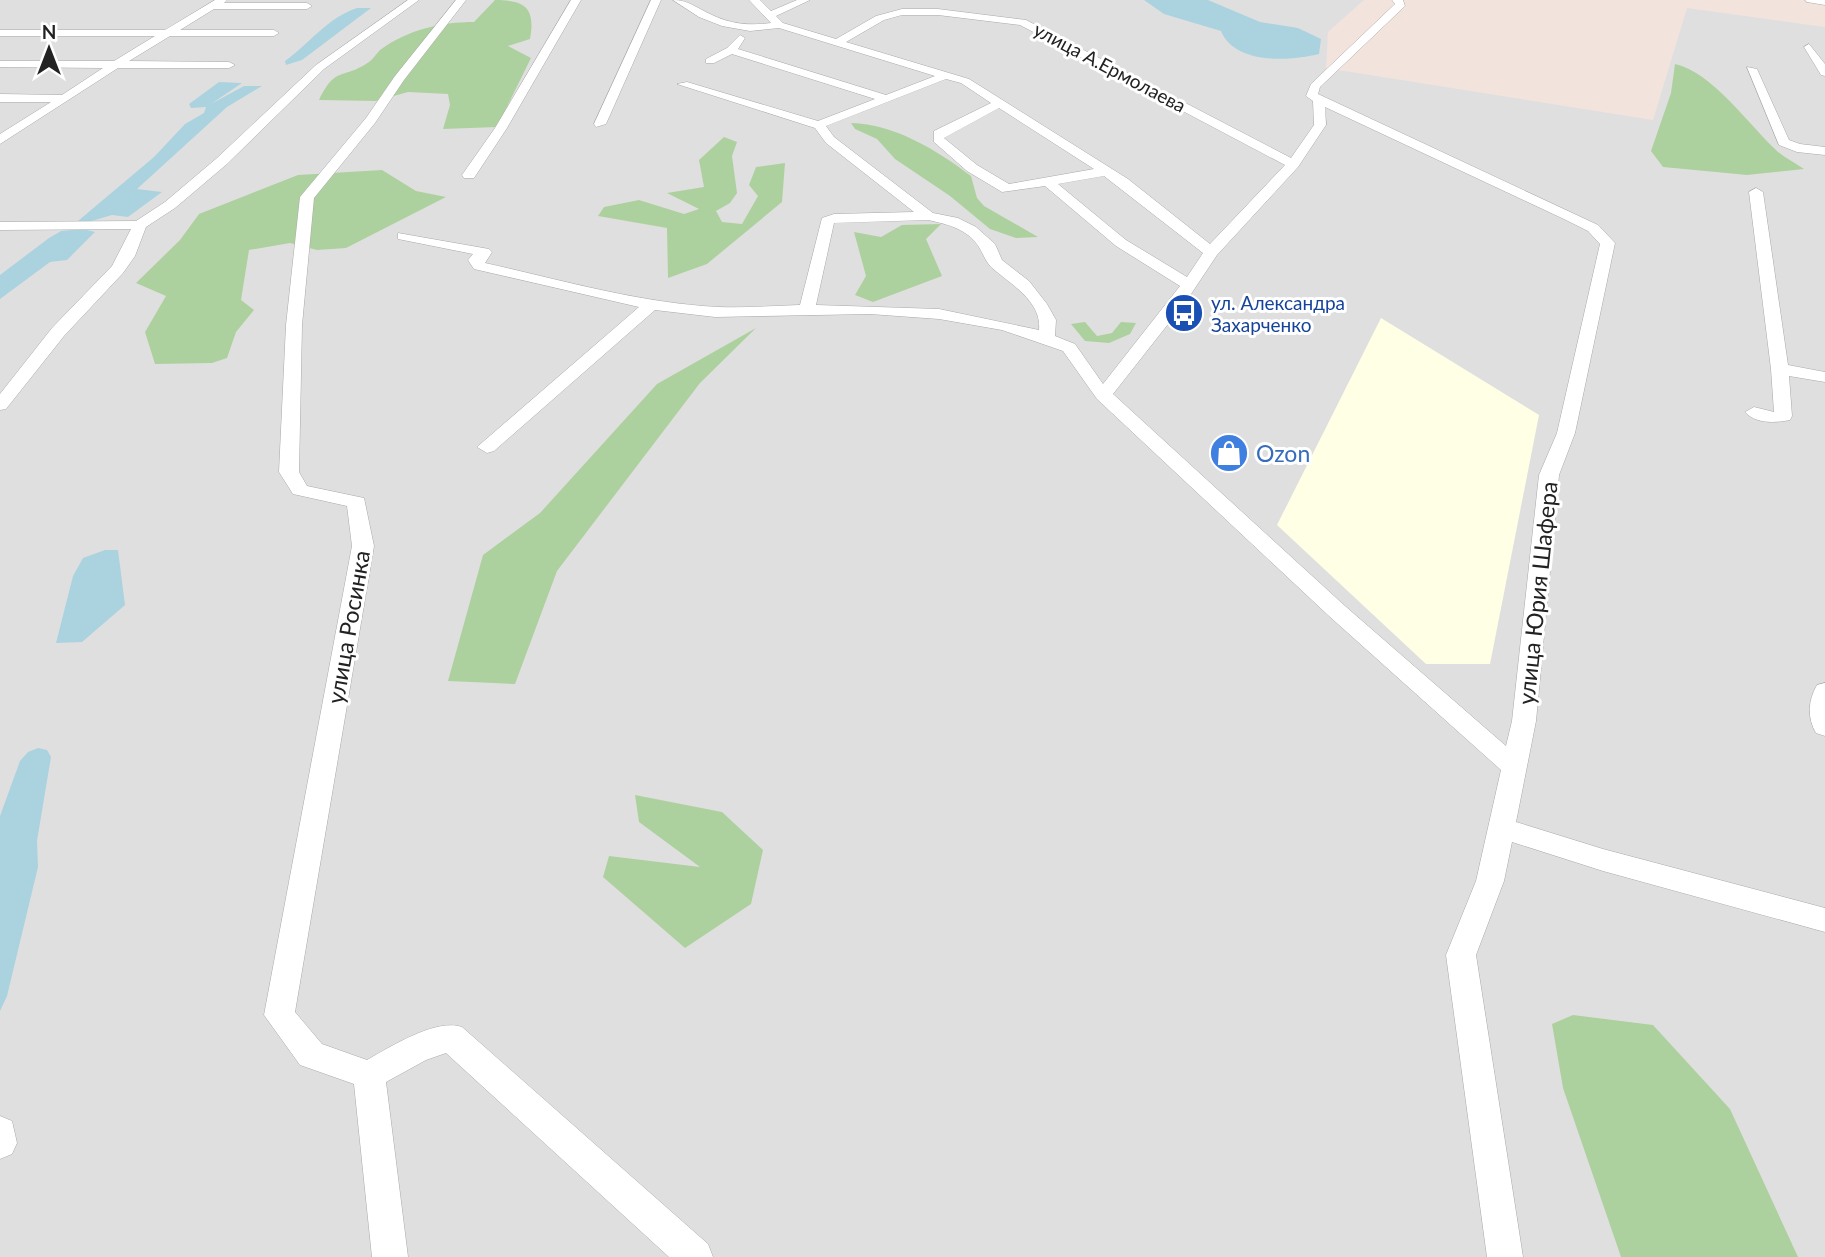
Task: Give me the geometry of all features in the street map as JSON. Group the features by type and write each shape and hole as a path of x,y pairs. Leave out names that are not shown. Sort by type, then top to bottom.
{"street":[{"path":"0,226 139,225 170,205 222,161 320,67 414,0"},
{"name":"улица Росинка","path":"369,1075 311,1055 279,1015 363,546 357,502 300,490 289,472 295,325 307,197 371,120 399,78 461,0"},
{"path":"469,174 501,128 576,0"},
{"path":"600,124 656,0"},
{"path":"678,0 712,20 752,30"},
{"path":"754,0 774,20 965,80 1107,171 1186,235 1212,252"},
{"path":"709,61 731,50 740,38 752,30 774,20 805,0"},
{"path":"1103,395 1212,252 1293,164 1320,125 1319,108 1312,96 1315,86 1393,13 1401,4 1397,0"},
{"path":"1810,0 1825,2"},
{"path":"0,140 61,99 217,3 307,6"},
{"name":"улица А.Ермолаева","path":"838,42 880,18 902,12 938,12 1022,22 1293,164"},
{"path":"0,33 274,33"},
{"path":"1809,47 1825,74"},
{"path":"731,50 885,98"},
{"path":"0,64 229,65"},
{"path":"1751,69 1784,142 1797,148 1825,151"},
{"path":"819,125 948,74"},
{"path":"683,84 819,125 830,140 928,216"},
{"path":"0,98 61,99"},
{"path":"1000,103 938,134 938,139 999,186 1018,189 1107,171"},
{"path":"1319,108 1343,113 1571,216 1606,239"},
{"path":"1049,183 1121,243 1189,285"},
{"path":"1754,412 1774,418 1783,416 1780,369 1756,192"},
{"path":"807,310 827,221 844,217 928,216 953,221 971,230 990,247 995,262 1023,284 1039,304 1048,320 1046,338"},
{"path":"0,405 57,333 125,261 136,244 139,225"},
{"path":"403,236 484,252 477,260 479,266 652,304 704,312 807,310 942,314 990,322 1046,338 1069,348 1103,395 1337,611 1513,766"},
{"name":"улица Юрия Шафера","path":"1501,828 1524,721 1549,475 1566,433 1608,250 1606,239"},
{"path":"487,447 652,304"},
{"path":"1780,369 1825,377"},
{"path":"1825,691 1821,704 1825,727"},
{"path":"1505,1257 1461,955 1489,881 1501,828 1604,860 1825,920"},
{"path":"390,1257 369,1075 416,1049 451,1037 695,1257"},
{"path":"0,1132 0,1143"}],"shaded area":[{"path":"0,0 1825,0 1825,1257 0,1257"},
{"path":"1364,0 1825,0 1825,27 1687,8 1653,120 1326,68 1328,32"},
{"path":"1381,318 1539,415 1490,664 1426,664 1277,525"}],"green space":[{"path":"495,0 520,4 526,8 531,19 530,39 508,46 531,58 497,127 443,129 450,105 448,94 408,92 376,101 319,100 335,77 369,62 390,43 425,29 474,22"},
{"path":"1675,64 1703,77 1777,151 1804,169 1747,175 1663,167 1651,151 1671,93"},
{"path":"851,123 867,124 899,133 944,157 971,176 977,198 984,206 1038,237 1016,238 990,229 950,196 895,159 877,139 855,129"},
{"path":"724,137 737,142 732,156 737,193 730,203 716,211 722,222 742,224 758,196 749,185 756,167 785,163 782,202 707,264 668,278 667,228 598,216 604,207 639,200 684,214 699,209 667,193 704,187 699,160"},
{"path":"382,170 416,191 446,197 346,248 317,250 290,243 249,250 241,300 254,310 236,332 227,358 212,363 155,364 145,332 166,296 136,283 180,240 199,214 298,175"},
{"path":"941,224 926,239 942,276 873,302 855,295 866,276 854,232 881,237 902,225"},
{"path":"1085,322 1097,336 1112,333 1121,322 1136,323 1130,334 1109,343 1085,341 1071,324"},
{"path":"756,328 700,383 557,571 515,684 448,681 483,555 540,513 657,384"},
{"path":"635,795 722,812 763,850 751,904 685,948 603,877 609,856 700,867 639,822"},
{"path":"1573,1015 1653,1025 1730,1109 1798,1257 1621,1257 1563,1088 1552,1024"}],"water":[{"path":"1144,0 1208,0 1260,22 1298,28 1321,39 1319,54 1279,59 1251,55 1228,42 1221,31 1164,14"},
{"path":"357,8 371,8 302,60 286,65 285,61 327,25"},
{"path":"219,82 242,83 211,104 244,86 262,86 227,107 137,189 162,192 128,217 112,215 88,222 78,221 154,157 185,124 204,113 206,107 191,108 189,104"},
{"path":"83,229 95,232 67,260 50,262 0,299 0,275 61,231"},
{"path":"105,550 118,550 125,605 82,642 56,643 73,576 83,558"},
{"path":"38,748 47,750 51,757 37,841 38,867 7,996 0,1011 0,816 20,761 28,752"}],"place":[{"name":"ул. Александра Захарченко","path":"1184,313"},
{"name":"Ozon","path":"1229,453"}]}
